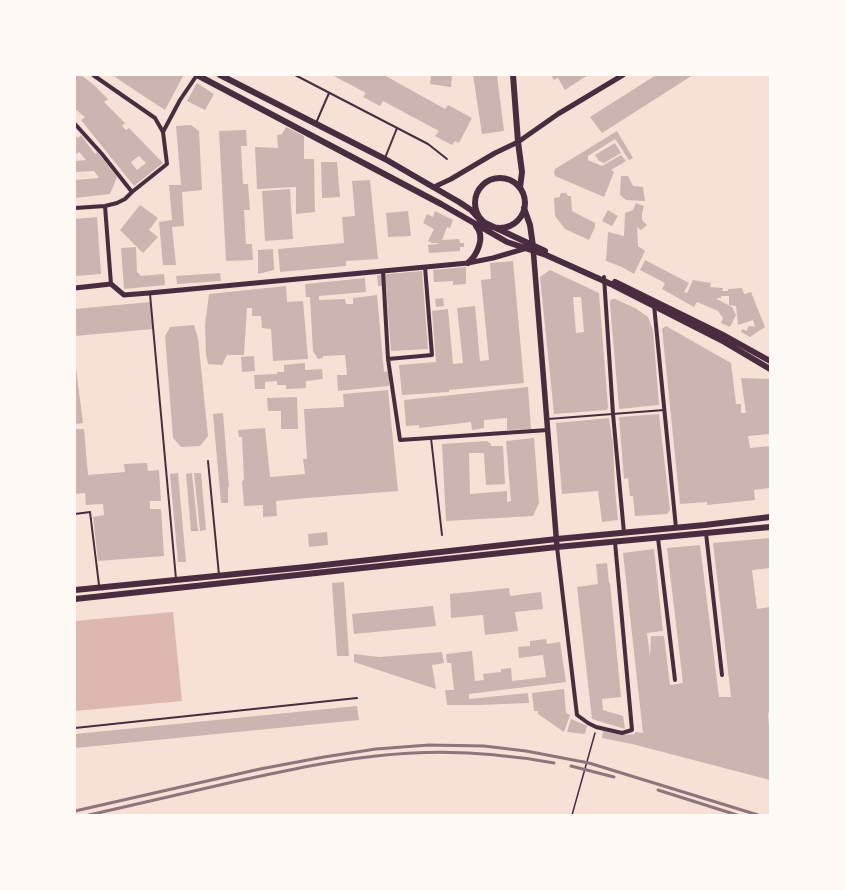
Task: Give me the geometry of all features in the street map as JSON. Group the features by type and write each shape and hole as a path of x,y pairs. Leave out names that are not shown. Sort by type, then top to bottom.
{"main road":[{"path":"197,75 441,204 507,242 526,249 533,249"},
{"path":"220,75 385,159 471,210 480,221 491,226 504,227 512,225 519,219 524,208"},
{"path":"514,75 518,142 522,172 520,188"},
{"path":"484,230 477,214 476,197 478,191 485,183 495,178 510,180 520,188 524,196 524,208 530,225 557,547"},
{"path":"477,214 484,222 533,249 603,279 725,336 770,361"},
{"path":"468,263 476,254 479,247 480,233 479,229 473,222"},
{"path":"654,304 721,340 770,369"},
{"path":"75,590 770,517"},
{"path":"75,599 557,547 770,527"}],"street":[{"path":"75,208 105,206 117,203 125,199 167,164 163,132 155,118 93,75"},
{"path":"163,132 180,100 197,75"},
{"path":"434,187 518,142 558,114 623,75"},
{"path":"75,124 102,154 132,192"},
{"path":"105,206 111,284 124,295 468,263 526,249"},
{"path":"388,359 432,356 425,267"},
{"path":"382,271 388,359 400,440 548,430"},
{"path":"603,279 624,533"},
{"path":"75,288 111,284"},
{"path":"654,304 676,528"},
{"path":"706,533 722,675"},
{"path":"658,538 675,680"},
{"path":"557,547 578,715 596,727 622,732 632,730 615,542"}],"lane":[{"path":"295,75 428,144 448,159"},
{"path":"316,124 329,93"},
{"path":"385,159 397,128"},
{"path":"149,293 176,580"},
{"path":"547,419 665,410"},
{"path":"431,438 442,535"},
{"path":"208,461 219,576"},
{"path":"75,514 90,512 100,588"},
{"path":"75,728 357,698"}],"path":[{"path":"572,815 596,727"}],"shaded area":[{"path":"173,612 182,701 75,711 75,621"}],"building":[{"path":"75,75 81,75 108,99 104,102 125,123 122,126 126,130 129,128 163,163 134,186 81,120 85,117 75,109","holes":["139,156 146,163 137,170 131,162"]},
{"path":"112,75 180,75 183,76 165,110"},
{"path":"332,75 384,75 445,109 448,105 472,118 459,143 455,141 452,145 435,136 439,131 383,101 380,106 363,97 366,93"},
{"path":"431,75 452,75 451,87 430,84"},
{"path":"473,75 497,75 504,131 482,134"},
{"path":"551,75 588,75 565,90 558,78 554,80"},
{"path":"656,75 693,75 602,133 590,117"},
{"path":"197,83 214,94 205,110 187,101"},
{"path":"191,125 199,131 202,190 182,192 184,226 172,227 176,265 163,265 159,222 172,220 169,185 181,185 176,126"},
{"path":"286,127 304,136 304,159 314,159 315,212 296,214 296,187 257,189 255,147 278,148 277,135 282,134"},
{"path":"246,130 247,146 241,146 243,184 248,184 250,210 244,210 246,244 252,244 253,260 226,261 219,131"},
{"path":"617,131 633,158 629,160 615,139 588,156 588,160 602,166 621,155 626,161 611,170 614,172 604,197 555,176 555,169"},
{"path":"75,135 78,138 81,135 95,154 97,152 117,177 110,194 75,198 75,180 99,178 94,171 75,172 75,161 86,160 79,152 75,155"},
{"path":"615,143 621,153 604,163 599,161 595,155"},
{"path":"321,162 337,162 340,197 322,198"},
{"path":"621,176 628,176 633,186 643,187 645,201 626,200 620,195"},
{"path":"370,180 378,259 346,261 346,266 280,272 278,249 344,243 342,217 355,216 352,181"},
{"path":"290,189 293,239 265,241 262,191"},
{"path":"566,193 568,196 571,196 572,211 595,223 595,227 589,240 565,229 555,216 554,198 560,197 560,194"},
{"path":"636,203 644,206 642,220 647,225 641,230 637,227 638,246 645,251 634,274 622,267 606,261 608,232 624,236 625,213 633,210"},
{"path":"140,205 158,218 149,230 158,237 143,253 120,230"},
{"path":"608,210 618,216 612,226 602,221"},
{"path":"408,211 411,236 388,237 386,213"},
{"path":"435,211 453,220 450,228 447,227 442,240 459,239 460,243 464,243 464,247 460,247 460,251 429,253 428,245 438,243 428,241 434,229 423,223 427,214 433,217"},
{"path":"97,217 101,274 75,276 75,219"},
{"path":"136,247 137,272 141,276 164,274 165,285 124,289 121,248"},
{"path":"273,249 274,270 258,274 258,250"},
{"path":"645,260 689,283 684,292 687,293 693,280 711,283 710,287 723,288 722,291 742,288 744,294 751,292 765,327 750,337 741,332 742,329 747,331 748,327 750,326 755,327 753,320 738,325 736,306 729,305 729,296 721,296 721,298 717,299 732,307 736,315 730,327 721,323 723,318 718,311 697,302 694,307 662,289 665,283 640,270"},
{"path":"513,261 524,383 449,390 449,392 402,395 399,365 436,362 432,311 448,309 453,364 463,363 457,308 475,306 480,361 489,360 481,280 491,279 490,263"},
{"path":"466,267 466,284 453,285 453,281 434,282 433,270"},
{"path":"550,270 599,293 608,407 607,410 554,414 540,277","holes":["573,297 581,297 584,332 576,333"]},
{"path":"422,271 428,349 391,351 386,286 378,286 377,275"},
{"path":"220,273 221,281 177,284 176,276"},
{"path":"365,278 366,292 319,296 319,300 345,299 346,304 353,304 353,298 377,295 384,372 389,371 389,386 338,391 337,375 347,375 345,355 323,356 323,358 318,359 313,351 310,297 306,297 305,284"},
{"path":"286,286 287,302 303,301 308,359 273,361 271,329 262,328 261,316 252,316 252,308 247,308 244,355 227,355 222,365 208,364 206,355 205,325 209,294"},
{"path":"443,298 444,306 436,307 435,299"},
{"path":"612,299 635,308 648,317 653,330 659,405 619,409 610,304"},
{"path":"150,302 153,329 75,336 75,309"},
{"path":"194,325 198,338 208,436 200,446 181,447 173,438 165,336 170,327"},
{"path":"666,326 731,363 736,404 741,404 741,413 746,413 741,378 769,379 770,434 748,436 750,448 770,446 770,488 754,490 755,500 707,505 707,502 680,504 662,329"},
{"path":"254,356 255,371 242,372 241,357"},
{"path":"305,363 305,370 322,369 323,379 306,381 306,388 286,389 286,385 277,385 277,381 265,382 265,389 255,389 254,375 277,374 277,372 284,372 284,365"},
{"path":"75,368 83,423 75,424"},
{"path":"528,387 531,429 507,430 507,418 484,420 484,428 472,430 471,422 419,428 419,425 406,426 404,400"},
{"path":"388,390 398,491 276,501 277,516 263,517 263,505 244,506 242,481 244,480 242,437 239,437 238,430 265,428 270,477 305,474 303,459 307,459 304,409 344,407 343,394"},
{"path":"297,397 298,429 281,429 281,411 268,411 267,398"},
{"path":"223,413 229,487 228,503 221,503 213,414"},
{"path":"659,414 670,510 667,514 635,516 633,496 630,496 628,478 624,479 619,417"},
{"path":"609,418 613,444 618,520 602,522 598,491 562,494 556,423"},
{"path":"75,429 84,429 88,475 125,472 124,464 147,463 148,471 159,470 161,501 150,501 150,509 161,509 164,556 98,561 93,517 104,515 103,504 86,505 85,493 75,494"},
{"path":"534,438 539,503 533,516 446,521 442,444 487,441 491,444 491,446 503,446 505,484 486,485 484,453 469,453 470,494 507,491 507,502 511,501 506,441"},
{"path":"178,473 186,562 178,562 170,474"},
{"path":"192,473 198,531 191,531 186,474"},
{"path":"194,473 201,473 206,530 200,531"},
{"path":"327,532 328,545 309,547 308,534"},
{"path":"770,538 770,568 752,570 757,609 770,607 770,712 768,713 770,780 632,744 602,738 603,731 622,735 635,734 635,732 643,733 623,553 654,549 663,631 647,633 650,657 651,636 664,636 670,685 683,683 667,548 700,545 719,697 731,697 713,543"},
{"path":"607,563 621,697 602,699 603,710 623,716 625,729 592,719 577,587 598,584 596,564"},
{"path":"344,582 349,656 337,656 332,583"},
{"path":"509,588 510,596 541,592 543,609 515,612 518,631 485,635 483,615 451,618 450,594"},
{"path":"433,606 436,626 354,634 352,614"},
{"path":"546,639 547,644 560,642 566,682 469,694 469,699 528,693 529,703 447,705 445,690 454,690 451,663 447,663 446,654 472,651 475,681 484,680 483,674 501,672 501,669 511,668 512,681 546,677 543,655 519,658 518,647 530,646 530,641"},
{"path":"442,652 444,663 432,665 436,689 354,662 354,654 379,657"},
{"path":"564,689 566,713 570,715 564,732 538,714 538,711 534,711 532,693"},
{"path":"357,706 359,720 75,748 75,734"},
{"path":"571,719 587,726 585,734 567,732"}],"railway":[{"path":"75,811 260,769 324,757 376,749 429,745 484,746 526,751 589,763 758,815"},
{"path":"89,815 286,771 376,756 443,752 510,756 554,763"},
{"path":"571,766 614,777"},
{"path":"658,790 737,815"}]}
